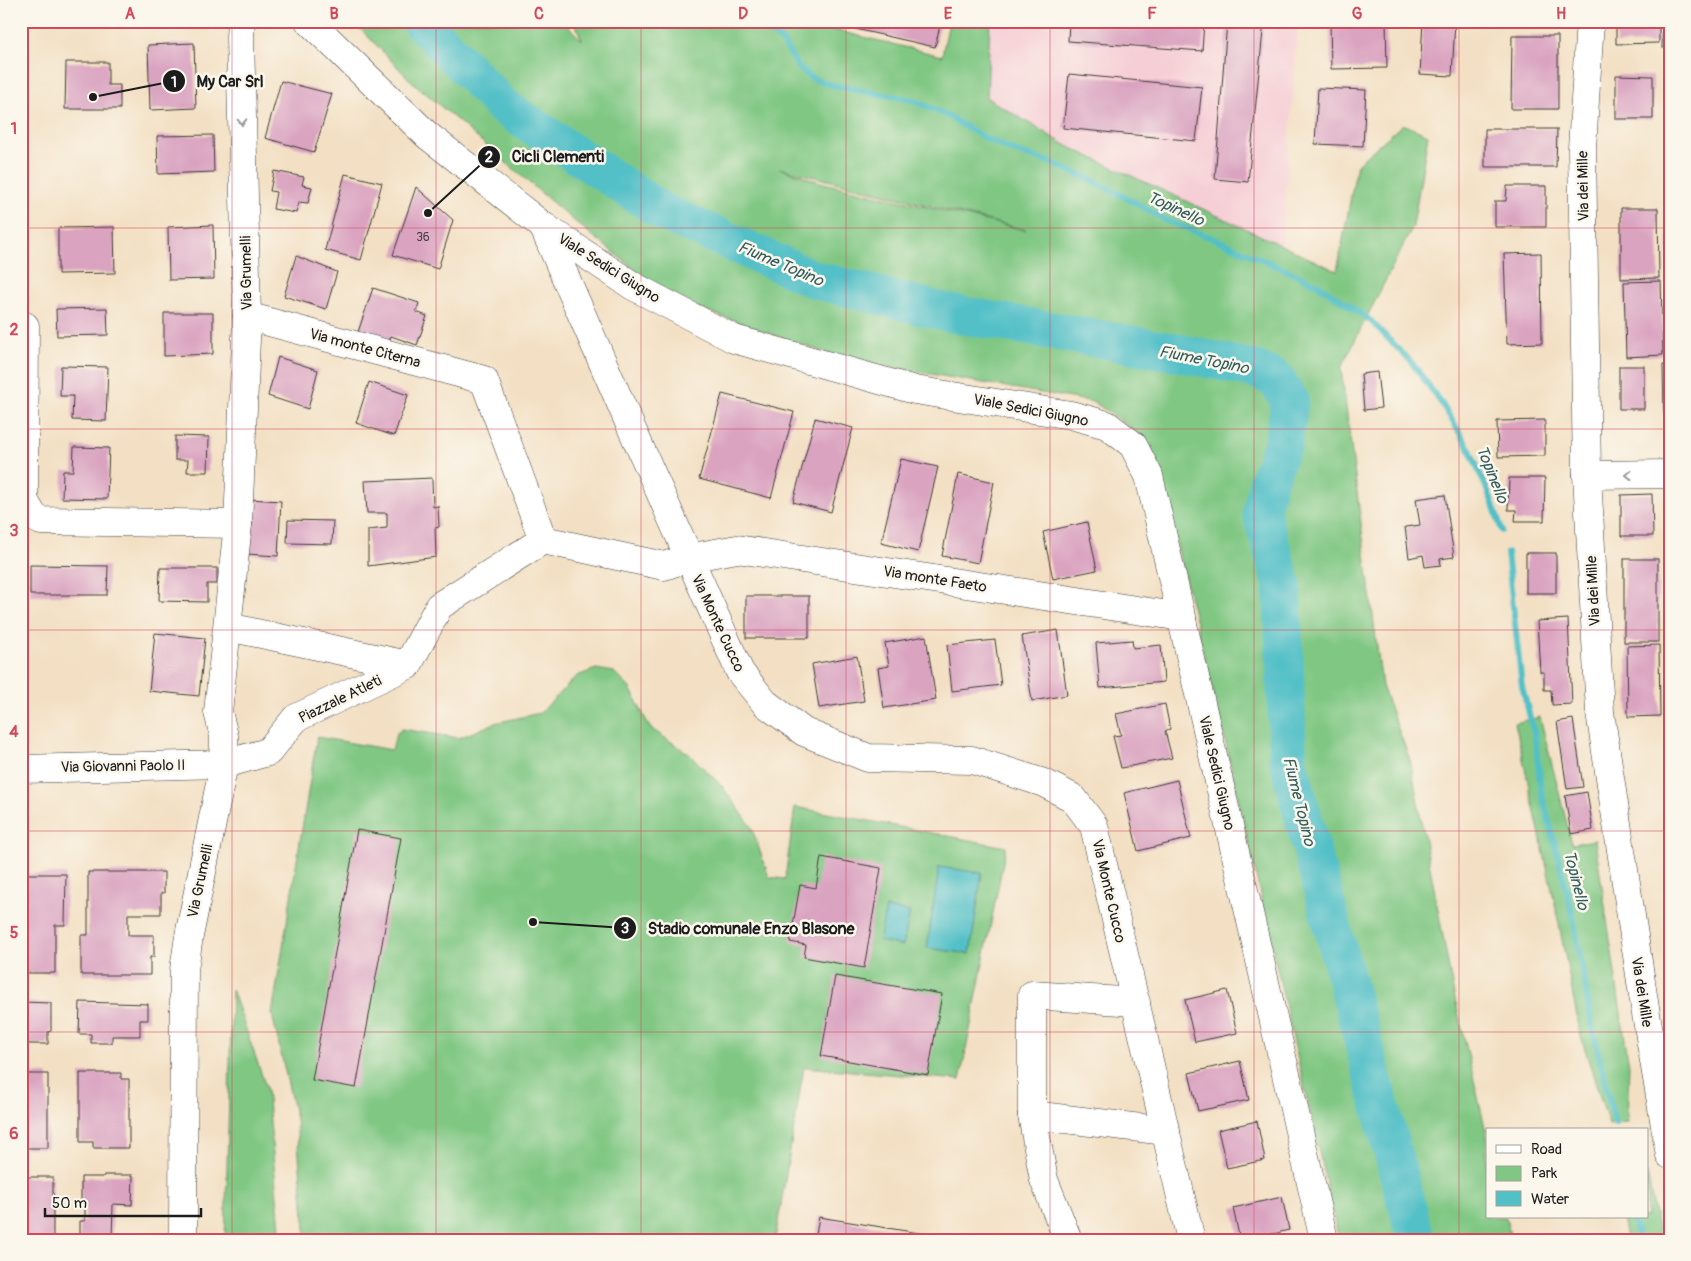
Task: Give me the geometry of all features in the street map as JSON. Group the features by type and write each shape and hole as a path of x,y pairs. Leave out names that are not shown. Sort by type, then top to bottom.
{"street":[{"name":"Via Grumelli","path":"183,1240 184,970 189,936 224,764 224,736 218,712 238,524 247,316 240,37 242,21"},
{"name":"Viale Sedici Giugno","path":"309,21 427,135 544,226 633,286 734,339 915,390 1071,415 1107,425 1132,445 1149,476 1324,1240"},
{"name":"Via dei Mille","path":"1590,21 1582,148 1587,475 1600,712 1644,1008 1670,1155"},
{"name":"Via Monte Cucco","path":"544,226 688,558 740,672 765,703 804,732 868,758 972,760 1044,783 1073,798 1094,826 1191,1240"},
{"name":"Via monte Citerna","path":"247,316 484,380 543,540"},
{"path":"25,326 24,500 34,517 41,521 238,524"},
{"path":"1587,475 1670,474"},
{"path":"408,665 439,606 543,540 664,566 688,558"},
{"name":"Via monte Faeto","path":"688,558 737,549 1182,617"},
{"name":"Piazzale Atleti","path":"228,627 408,665"},
{"name":"Piazzale Atleti","path":"224,764 268,752 296,718 408,665"},
{"name":"Via Giovanni Paolo II","path":"21,769 224,764"},
{"path":"1068,1240 1044,1180 1032,1115 1032,995 1136,1002"},
{"path":"1032,1115 1166,1131"}],"shaded area":[{"path":"990,21 1298,21 1282,245 1069,147 987,98"}],"green space":[{"path":"353,21 563,21 582,40 574,21 797,21 942,56 949,21 990,21 987,98 1069,147 1337,271 1357,164 1403,124 1428,135 1413,226 1341,368 1382,686 1410,760 1453,990 1486,1132 1486,1218 1506,1218 1511,1240 1339,1240 1223,731 1171,522 1145,438 1094,402 843,359 695,307 652,283 568,216 408,78","holes":["779,168 1026,230 823,183"]},
{"path":"596,669 614,672 630,688 650,728 688,753 722,786 751,826 769,877 785,879 795,807 1006,847 960,1080 804,1067 775,1240 306,1240 296,1119 272,1014 317,737 392,750 396,734 402,729 459,738 495,723 540,713 577,676"},
{"path":"1540,717 1572,844 1595,840 1629,1066 1627,1122 1609,1125 1581,1037 1554,899 1515,723"},
{"path":"232,989 267,1090 281,1240 225,1240"},
{"path":"1648,1177 1660,1240 1626,1240 1622,1218 1648,1218"}],"water":[{"path":"939,867 982,873 970,954 927,948"},
{"path":"886,908 910,912 903,946 879,941"}],"building":[{"path":"820,21 941,21 935,47"},
{"path":"1069,21 1204,21 1202,51 1068,41"},
{"path":"1227,21 1264,21 1248,182 1215,179"},
{"path":"1330,21 1386,21 1387,68 1331,69"},
{"path":"1423,21 1455,21 1452,76 1420,74"},
{"path":"1616,21 1659,21 1659,43 1616,44"},
{"path":"1663,21 1670,21 1670,47 1662,48"},
{"path":"1512,36 1558,36 1558,109 1511,109"},
{"path":"194,43 196,108 150,110 148,45"},
{"path":"66,62 108,62 108,85 120,85 120,109 65,109"},
{"path":"1069,74 1202,87 1196,141 1063,128"},
{"path":"1616,75 1653,76 1653,119 1616,119"},
{"path":"281,81 332,94 314,152 265,138"},
{"path":"1318,88 1366,90 1363,146 1315,144"},
{"path":"1485,129 1557,129 1556,167 1485,167"},
{"path":"213,135 214,172 158,174 157,136"},
{"path":"274,171 304,177 302,185 312,187 308,203 299,202 296,213 273,209 276,192 270,191"},
{"path":"345,174 382,183 361,260 325,250"},
{"path":"1507,186 1546,186 1546,227 1495,227 1495,201 1506,201"},
{"path":"416,187 453,220 438,269 393,255"},
{"path":"1621,208 1658,208 1659,278 1621,279"},
{"path":"1668,216 1670,216 1670,300 1668,300"},
{"path":"213,225 214,279 169,280 168,227"},
{"path":"114,227 115,273 58,274 58,228"},
{"path":"1541,253 1542,343 1507,344 1504,254"},
{"path":"296,256 337,272 326,309 284,296"},
{"path":"1661,281 1663,355 1626,357 1624,282"},
{"path":"373,288 419,303 416,312 427,316 417,345 391,336 389,342 358,332"},
{"path":"107,308 108,335 57,336 56,309"},
{"path":"164,313 213,313 213,354 164,356"},
{"path":"278,357 318,370 308,409 268,396"},
{"path":"1663,365 1670,365 1670,413 1664,414"},
{"path":"61,366 108,367 106,421 72,420 73,396 60,396"},
{"path":"1619,366 1644,366 1644,409 1619,409"},
{"path":"1377,372 1381,408 1364,410 1361,374"},
{"path":"369,382 408,395 394,436 356,423"},
{"path":"722,394 794,412 771,498 699,479"},
{"path":"815,418 853,428 831,512 793,502"},
{"path":"1545,420 1545,456 1498,457 1497,421"},
{"path":"175,436 209,437 208,472 187,472 188,460 175,460"},
{"path":"74,447 109,448 107,499 62,498 63,471 73,471"},
{"path":"901,459 938,467 918,552 881,543"},
{"path":"958,474 994,482 978,563 942,556"},
{"path":"432,478 433,507 438,506 439,527 435,528 436,557 368,566 368,530 387,528 387,513 367,513 365,481"},
{"path":"1509,478 1545,478 1544,521 1515,521 1516,510 1508,510"},
{"path":"1652,494 1653,536 1621,536 1621,495"},
{"path":"1445,495 1454,557 1440,559 1441,565 1425,567 1423,555 1409,558 1405,527 1420,525 1416,499"},
{"path":"249,499 281,501 278,556 246,554"},
{"path":"288,520 333,521 332,544 287,543"},
{"path":"1087,522 1097,570 1053,579 1043,532"},
{"path":"1526,553 1556,553 1556,593 1526,593"},
{"path":"1624,559 1658,559 1658,642 1624,642"},
{"path":"30,565 108,566 107,595 30,595"},
{"path":"160,568 217,568 217,584 207,584 207,602 159,601"},
{"path":"746,596 809,596 809,638 746,638"},
{"path":"1568,619 1572,704 1552,705 1551,690 1544,690 1544,672 1540,672 1537,621"},
{"path":"1058,630 1067,695 1032,701 1022,636"},
{"path":"155,633 205,638 199,696 149,691"},
{"path":"926,636 936,700 884,708 878,668 889,666 885,643"},
{"path":"995,640 1001,685 952,691 947,645"},
{"path":"1132,640 1133,648 1161,645 1164,682 1100,688 1096,643"},
{"path":"1659,645 1660,716 1628,717 1627,646"},
{"path":"857,656 864,701 819,708 812,664"},
{"path":"1165,704 1170,729 1165,731 1172,758 1121,768 1113,736 1121,735 1116,714"},
{"path":"1573,719 1583,787 1567,789 1557,722"},
{"path":"1177,780 1191,838 1138,851 1124,793"},
{"path":"1587,792 1593,830 1571,834 1565,796"},
{"path":"357,830 401,838 356,1088 312,1080"},
{"path":"821,857 881,868 864,968 804,957 806,945 790,942 800,885 816,888"},
{"path":"88,872 164,872 161,914 128,914 128,935 154,935 154,957 150,957 150,975 81,975 81,935 88,935"},
{"path":"21,874 66,874 65,925 55,925 55,973 21,973"},
{"path":"835,976 942,994 928,1075 821,1056"},
{"path":"1227,990 1237,1033 1195,1042 1185,1000"},
{"path":"21,1002 51,1003 51,1031 48,1032 48,1044 21,1044"},
{"path":"80,1002 148,1004 148,1020 140,1020 140,1036 112,1036 112,1043 91,1043 91,1034 79,1034"},
{"path":"1240,1061 1249,1100 1198,1111 1189,1073"},
{"path":"80,1073 121,1073 121,1079 129,1079 129,1148 93,1148 93,1142 80,1142"},
{"path":"21,1074 48,1074 48,1148 26,1148 24,1144 21,1144"},
{"path":"1257,1121 1265,1160 1227,1168 1218,1130"},
{"path":"104,1175 133,1175 132,1205 113,1204 112,1240 80,1240 80,1221 85,1221 85,1206 81,1206 81,1177 103,1177"},
{"path":"21,1177 53,1177 53,1240 21,1240"},
{"path":"1282,1197 1289,1230 1248,1240 1240,1240 1233,1208"},
{"path":"819,1217 956,1239 956,1240 815,1240"}],"waterway":[{"name":"Fiume Topino","path":"420,21 504,107 663,212 816,280 944,312 1180,353 1254,369 1275,378 1290,401 1283,443 1268,481 1261,513 1282,583 1288,761 1416,1240"},
{"name":"Topinello","path":"745,21 768,31 782,41 798,67 811,78 832,85 912,100 944,114 985,138 1016,152 1049,162 1089,179 1165,220 1222,242 1315,283 1344,302 1371,321 1412,363 1442,404 1469,448 1492,501 1502,531"},
{"name":"Topinello","path":"1507,553 1522,686 1535,737 1541,791 1572,911 1592,1026 1615,1124"},
{"name":"Topinello","path":"1633,1218 1638,1240"}],"place":[{"name":"My Car Srl","path":"93,97"},
{"name":"Cicli Clementi","path":"428,213"},
{"name":"Stadio comunale Enzo Blasone","path":"533,922"}]}
